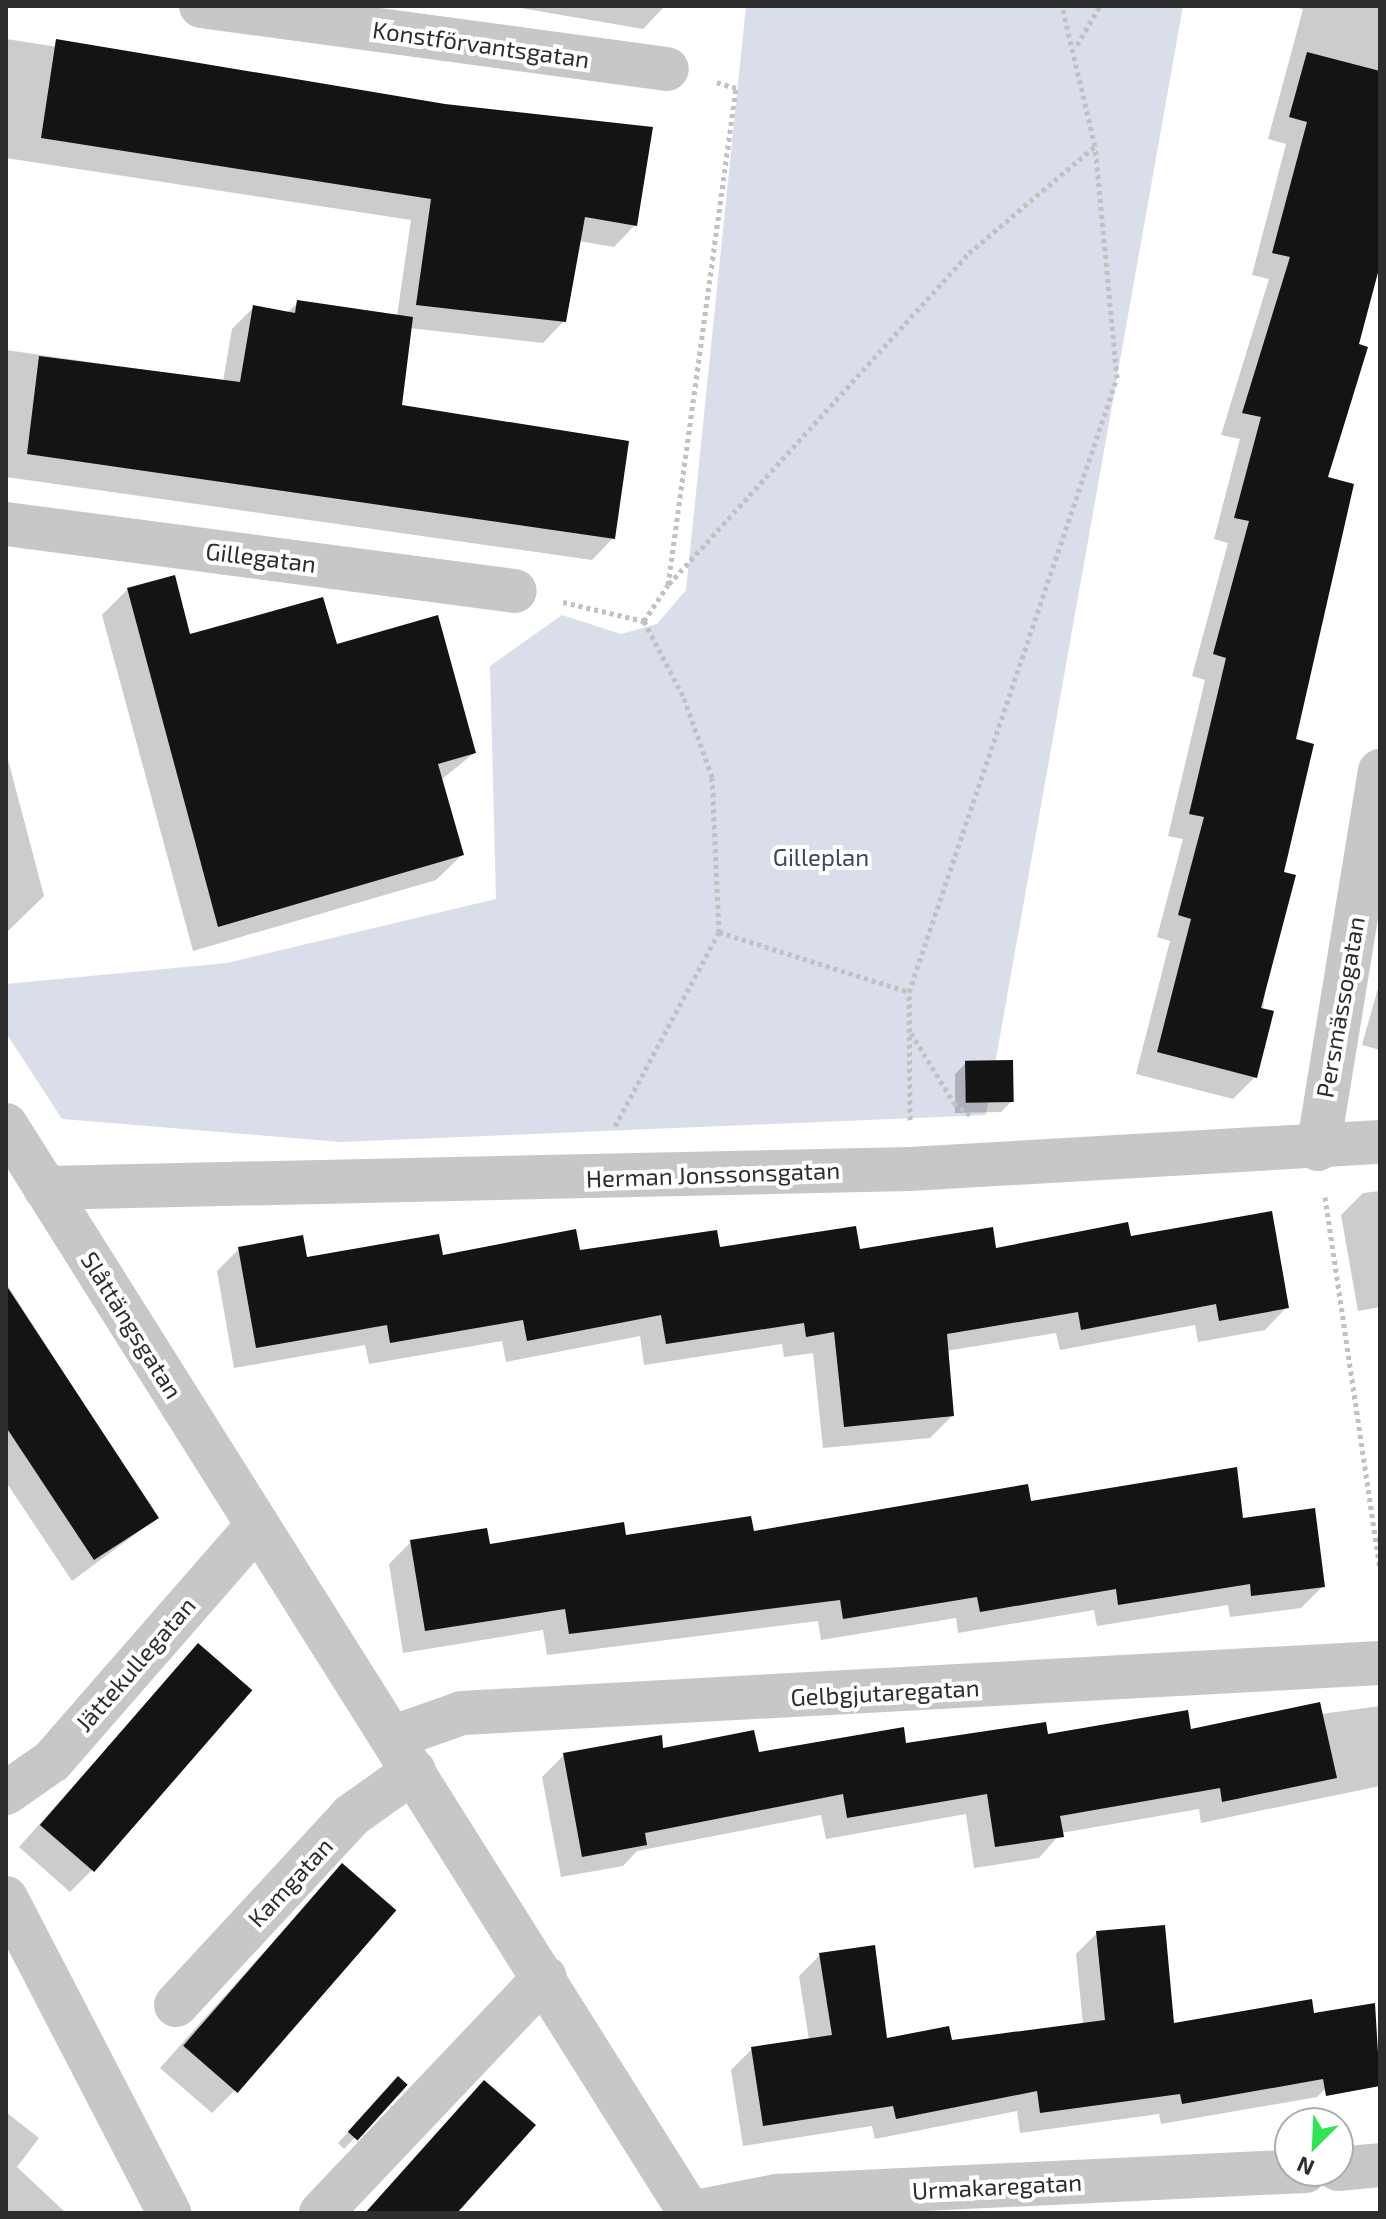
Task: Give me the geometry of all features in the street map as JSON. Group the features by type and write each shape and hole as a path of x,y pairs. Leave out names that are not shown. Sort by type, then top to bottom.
{"street":[{"name":"Konstförvantsgatan","path":"201,6 667,69"},
{"name":"Gillegatan","path":"6,524 515,591"},
{"name":"Persmässogatan","path":"1318,1149 1380,771"},
{"name":"Slåttängsgatan","path":"6,1125 257,1526"},
{"name":"Herman Jonssonsgatan","path":"45,1188 910,1169 1318,1149 1380,1142"},
{"path":"257,1526 545,1977 690,2213"},
{"name":"Jättekullegatan","path":"6,1793 52,1761 257,1526"},
{"name":"Gelbgjutaregatan","path":"404,1754 462,1713 1380,1663"},
{"name":"Kamgatan","path":"176,2005 352,1815 404,1754"},
{"path":"6,1898 169,2213"},
{"path":"321,2213 545,1977"},
{"path":"1354,2167 1380,2165"},
{"name":"Urmakaregatan","path":"690,2213 777,2196 1274,2172"}],"path":[{"path":"910,1169 909,992 1117,378 1095,146 1077,46 1062,6"},
{"path":"1077,46 1100,6"},
{"path":"667,69 736,88 668,585"},
{"path":"644,621 668,585 969,253 1095,146"},
{"path":"515,591 644,621 684,698 712,777 719,932 609,1137 601,1176"},
{"path":"719,932 909,992"},
{"path":"909,1029 954,1103 992,1131 1001,1163"},
{"path":"1318,1149 1380,1568"}],"green space":[{"name":"Gilleplan","path":"746,6 1183,6 986,1115 341,1142 62,1119 6,1033 6,984 227,963 496,899 490,666 562,615 621,634 657,624 686,590"}],"building":[{"path":"56,39 445,104 653,127 637,226 585,217 566,322 416,305 431,199 41,138"},
{"path":"1307,52 1380,71 1380,265 1359,344 1368,347 1328,477 1354,484 1296,739 1314,744 1284,872 1296,875 1261,1008 1274,1011 1257,1078 1157,1052 1191,919 1178,915 1204,817 1189,814 1226,658 1213,654 1249,521 1234,518 1261,417 1242,413 1290,257 1272,253 1307,122 1289,117"},
{"path":"297,300 413,317 402,405 629,441 615,539 27,454 39,356 240,382 253,305 295,313"},
{"path":"175,575 190,634 323,597 337,644 438,615 476,753 438,764 464,855 218,927 127,588"},
{"path":"1013,1060 1014,1102 966,1103 965,1061"},
{"path":"1272,1211 1289,1308 1219,1321 1216,1304 1081,1330 1078,1312 947,1334 954,1416 844,1427 834,1332 806,1337 804,1323 666,1344 661,1315 527,1341 523,1320 390,1343 387,1325 256,1348 238,1247 303,1235 307,1257 439,1234 443,1255 576,1229 580,1250 717,1230 720,1247 856,1226 860,1249 993,1227 996,1248 1128,1222 1131,1236"},
{"path":"6,1285 159,1518 94,1560 6,1427"},
{"path":"1237,1467 1243,1518 1315,1508 1325,1587 1251,1596 1250,1584 1118,1605 1116,1589 980,1612 977,1597 843,1619 840,1600 569,1634 565,1609 425,1631 410,1540 487,1528 490,1544 624,1522 626,1535 751,1516 754,1531 1028,1484 1031,1501"},
{"path":"198,1643 252,1690 94,1872 40,1825"},
{"path":"1320,1702 1337,1778 1222,1802 1220,1788 1060,1816 1064,1837 995,1847 987,1794 847,1818 843,1794 645,1833 647,1845 582,1857 563,1753 662,1735 663,1748 754,1730 759,1752 904,1727 906,1743 1046,1722 1048,1734 1188,1710 1191,1729"},
{"path":"342,1863 396,1910 238,2093 183,2046"},
{"path":"1165,1925 1174,2023 1312,1999 1314,2013 1375,2003 1380,2086 1326,2096 1323,2079 1182,2104 1180,2094 1040,2113 1037,2091 896,2119 893,2106 763,2126 751,2047 832,2035 819,1953 875,1945 887,2038 949,2026 952,2040 1105,2020 1096,1931"},
{"path":"398,2076 408,2085 357,2140 348,2132"},
{"path":"484,2080 536,2125 457,2213 365,2213"}]}
